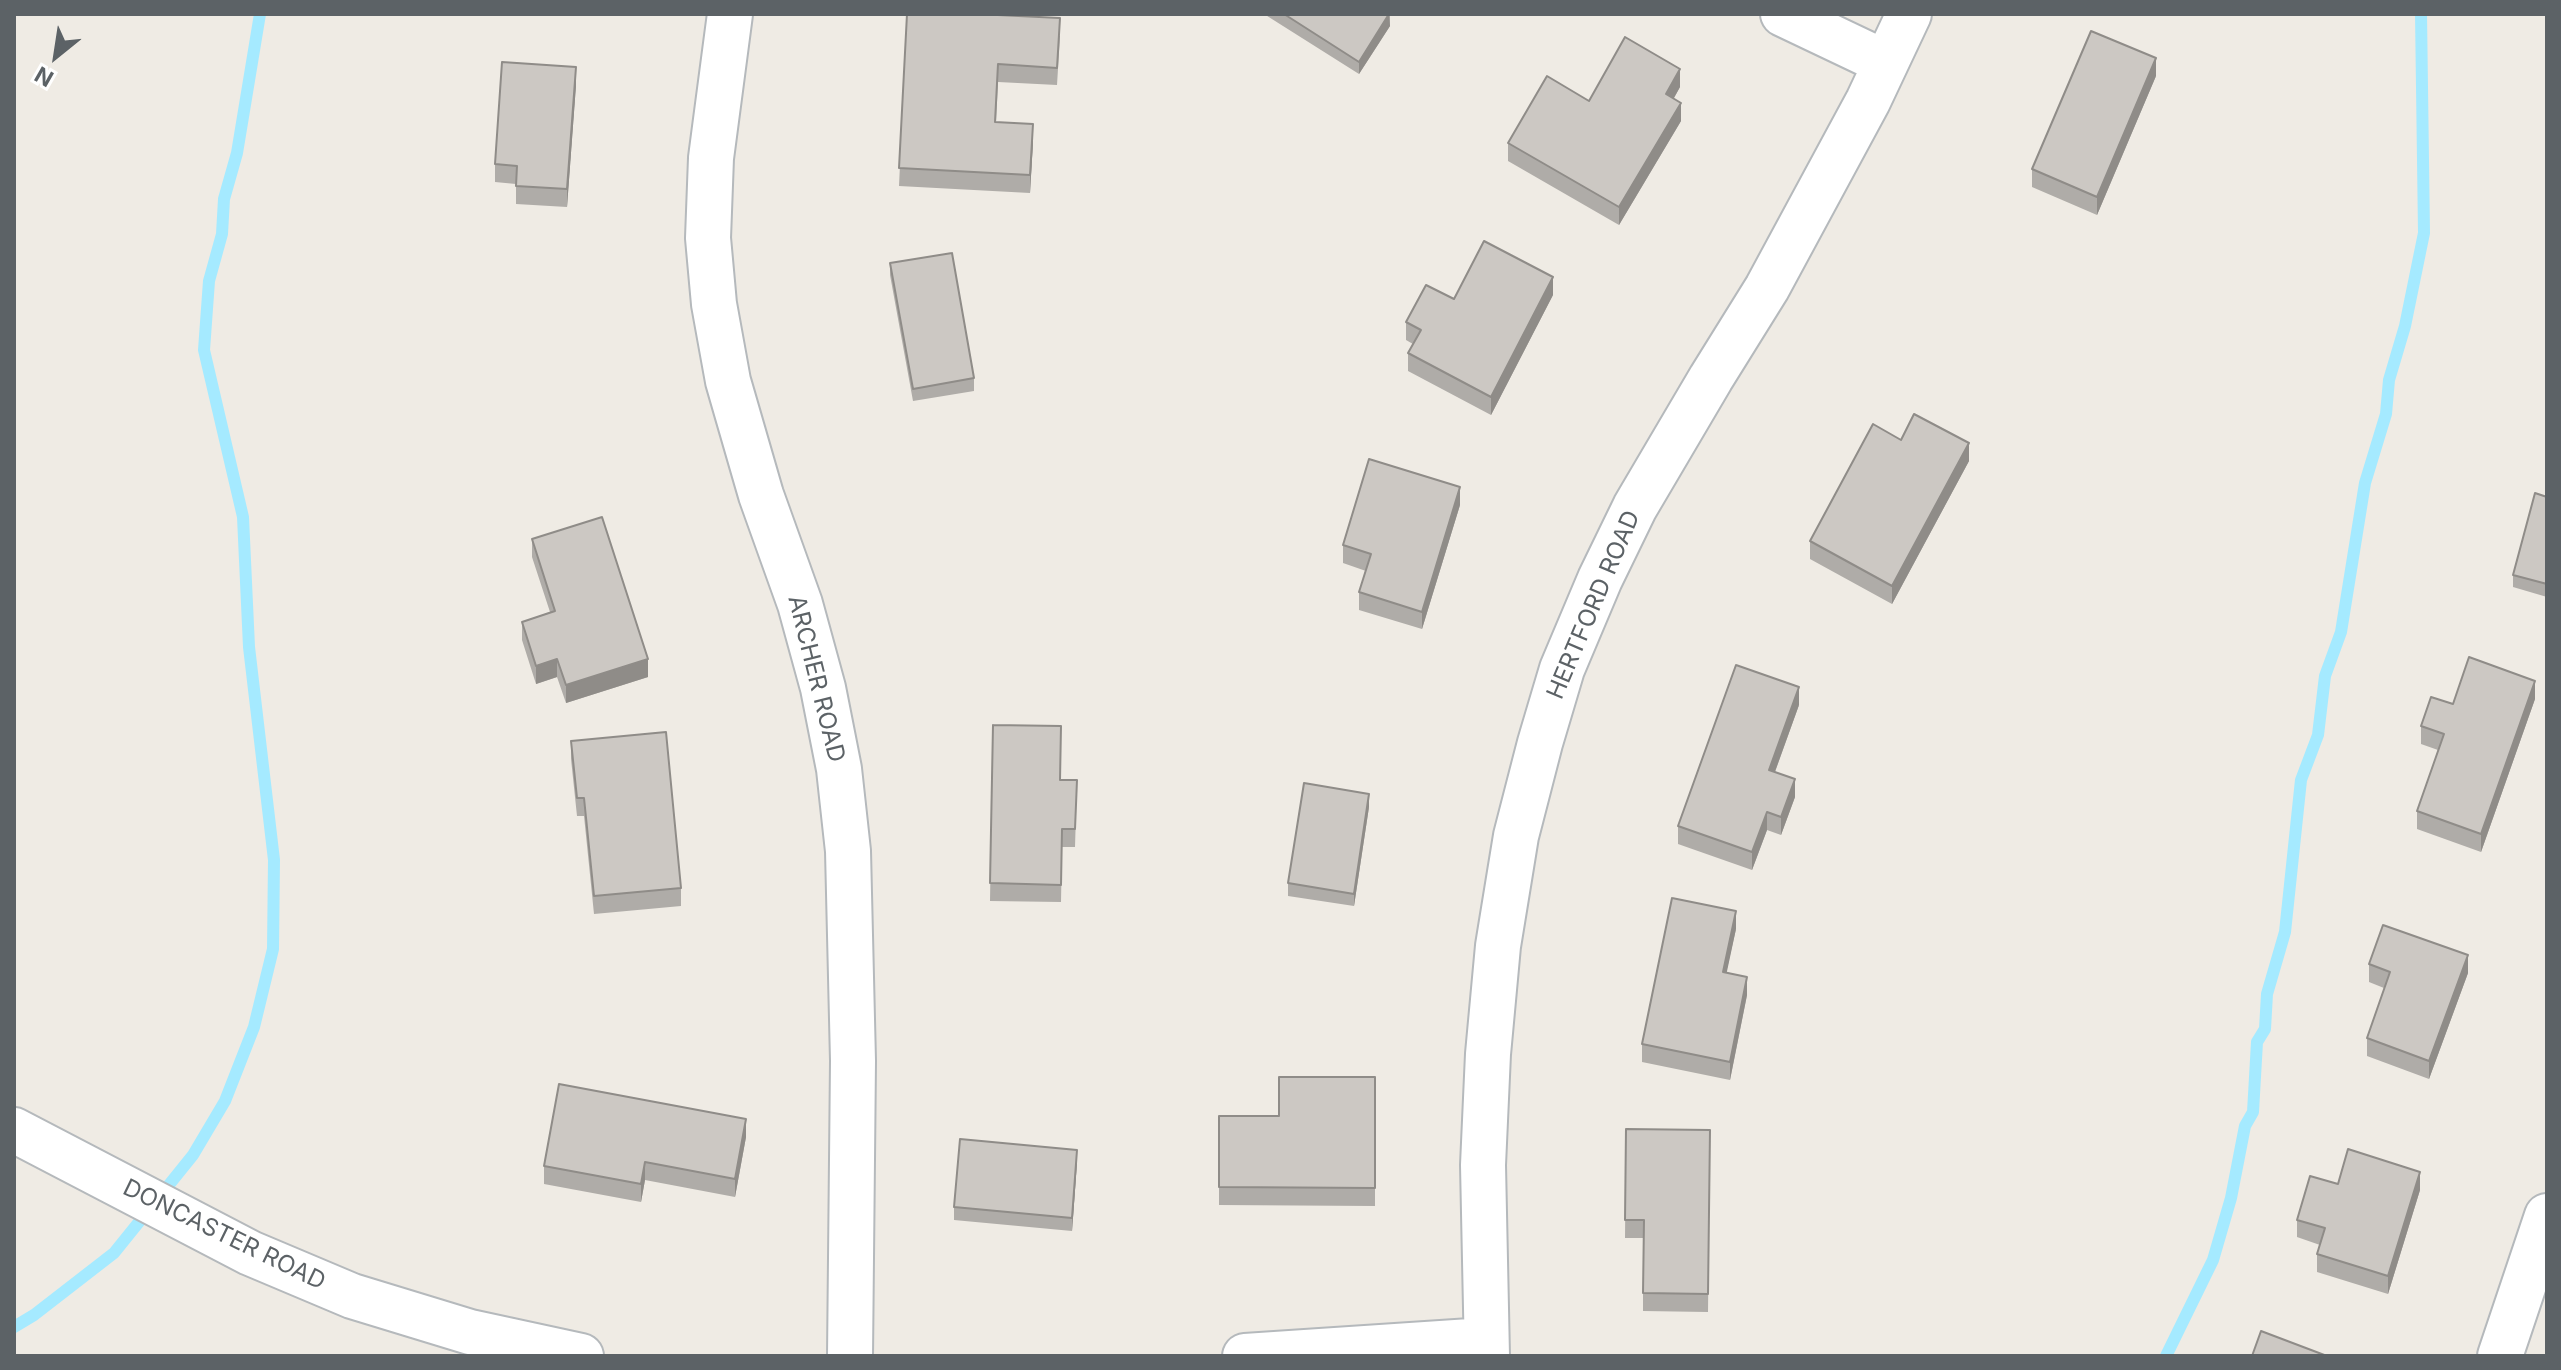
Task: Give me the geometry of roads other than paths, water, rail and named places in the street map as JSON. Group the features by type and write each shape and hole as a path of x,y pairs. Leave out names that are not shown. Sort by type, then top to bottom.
{"street":[{"name":"ARCHER ROAD","path":"730,14 711,158 708,238 714,304 728,381 761,495 800,604 823,688 839,769 848,851 853,1061 850,1356"},
{"path":"1783,14 1886,63"},
{"name":"HERTFORD ROAD","path":"1486,1348 1483,1165 1488,1054 1498,946 1516,836 1562,669 1635,507 1767,288 1868,101 1909,14"},
{"name":"DONCASTER ROAD","path":"14,1130 250,1253 352,1296 470,1332 581,1356"},
{"path":"2500,1356 2547,1216"},
{"path":"1245,1356 1486,1348"}],"waterway":[{"path":"14,1327 114,1253 193,1155 225,1101 254,1027 273,949 274,860 249,647 243,517 204,350 209,281 222,234 224,199 237,153 260,14"},
{"path":"2166,1356 2213,1260 2231,1198 2245,1126 2253,1112 2257,1042 2265,1029 2267,994 2285,932 2301,780 2318,735 2325,676 2341,632 2365,483 2386,414 2389,380 2405,326 2424,233 2421,14"}]}
